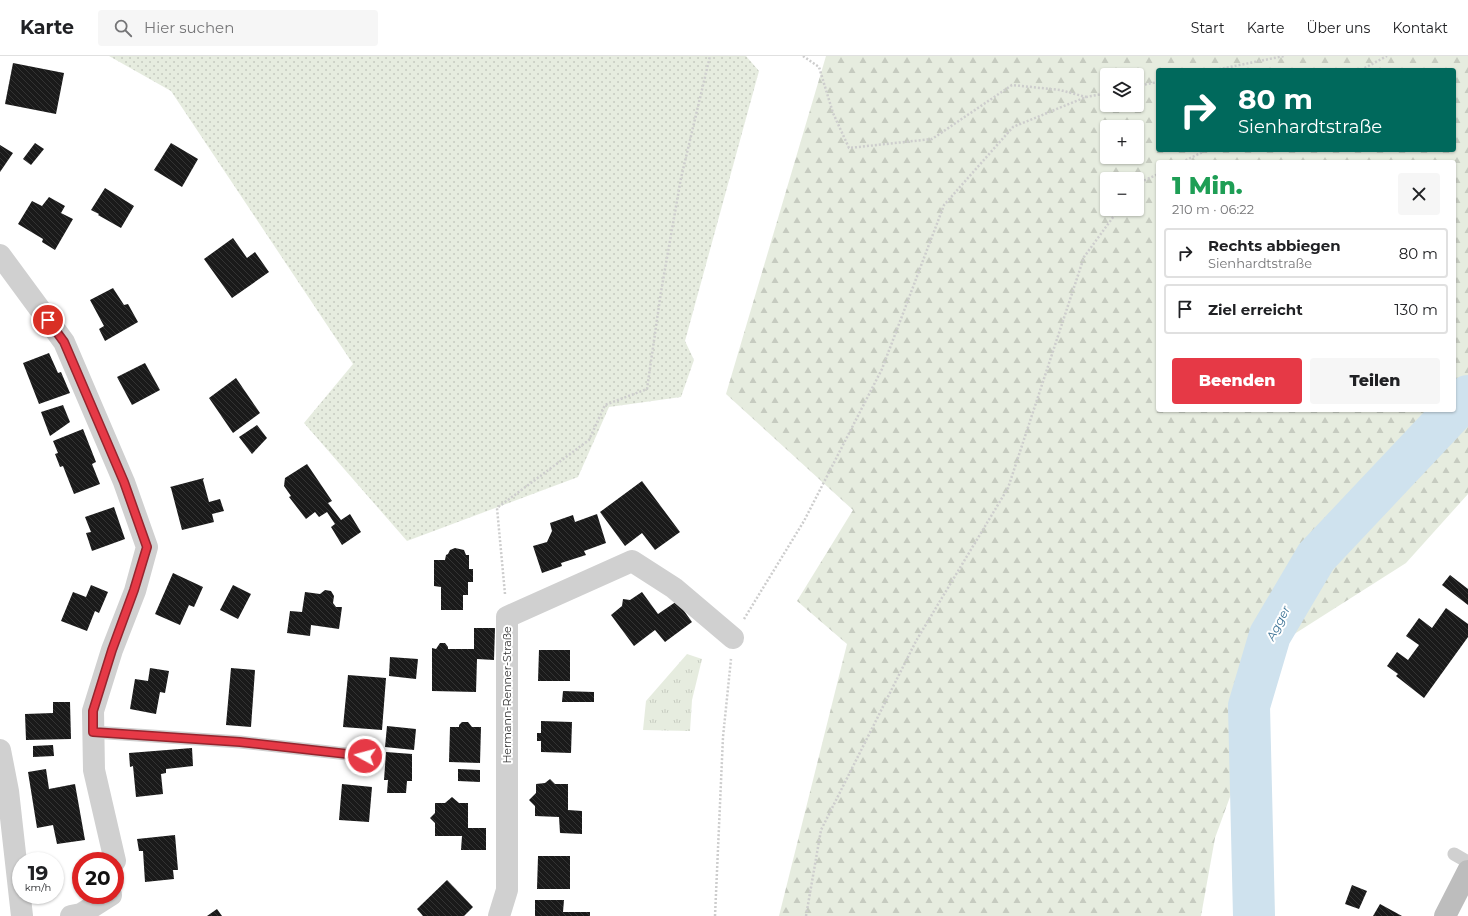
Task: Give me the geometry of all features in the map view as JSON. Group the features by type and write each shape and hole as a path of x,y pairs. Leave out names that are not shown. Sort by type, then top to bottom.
{"main road":[{"path":"1445,916 1468,871"}],"street":[{"path":"0,255 64,342 124,482 147,547 93,711 94,770 113,852"},
{"name":"Hermann-Renner-Straße","path":"499,916 507,890 507,617 632,561 674,588 733,638"},
{"path":"0,750 8,791 22,916"},
{"path":"71,916 81,914 97,904"}],"lane":[{"path":"93,732 240,742 365,756"},
{"path":"1454,854 1468,862"}],"path":[{"path":"507,617 497,508 588,440 605,405 647,389 661,292 681,178 710,56"},
{"path":"803,56 819,67 833,113 849,148 932,139 1012,85 1060,90 1086,97"},
{"path":"1225,68 1284,56"},
{"path":"1365,68 1387,56"},
{"path":"1144,85 1156,82"},
{"path":"715,916 723,737 733,638 804,522 882,369 944,205 1013,127 1086,97 1100,94"},
{"path":"1186,160 1203,152"},
{"path":"1144,181 1156,175"},
{"path":"806,916 822,830 916,641 1008,488 1084,257 1114,216"}],"green space":[{"path":"109,56 746,56 759,71 685,341 694,360 681,397 609,407 578,477 407,541 304,423 353,364 171,91"},
{"path":"826,56 1468,56 1468,494 1406,563 1288,638 1215,838 1201,916 779,916 847,644 797,601 853,510 726,394"},
{"path":"687,654 702,659 692,700 690,731 643,730 646,701"}],"building":[{"path":"13,63 64,73 56,114 5,104"},
{"path":"35,143 44,149 31,165 23,159"},
{"path":"171,143 198,159 182,187 154,170"},
{"path":"0,145 13,153 0,172"},
{"path":"105,188 134,206 121,228 91,210"},
{"path":"49,197 65,206 61,213 73,219 55,250 42,242 43,239 18,224 32,201 42,206"},
{"path":"233,238 247,258 255,252 269,272 232,298 204,259"},
{"path":"113,288 124,305 128,304 138,322 105,341 99,329 104,326 90,300"},
{"path":"49,353 58,373 61,372 70,393 39,404 23,363"},
{"path":"145,363 160,390 132,405 117,377"},
{"path":"236,378 260,413 233,433 209,398"},
{"path":"63,405 70,422 50,436 41,412"},
{"path":"257,425 267,438 252,454 239,437"},
{"path":"83,429 96,462 92,464 100,484 74,494 63,466 60,467 55,454 58,453 53,441"},
{"path":"307,464 332,501 328,503 341,520 350,514 361,532 342,545 331,527 335,524 327,512 319,517 315,512 306,519 289,497 291,496 284,486 285,478"},
{"path":"204,478 203,480 209,502 220,499 224,511 212,514 214,522 182,530 170,487"},
{"path":"642,481 680,532 655,550 642,533 625,546 600,512"},
{"path":"114,507 125,539 92,551 86,533 91,532 85,517"},
{"path":"597,514 606,543 584,551 586,555 561,563 562,566 542,573 533,546 547,542 552,531 550,523 573,515 575,522"},
{"path":"455,548 464,550 466,555 469,555 469,569 473,569 473,582 468,582 468,595 463,595 463,610 441,610 441,587 434,586 434,560 445,560 446,555 450,550"},
{"path":"173,573 203,587 194,607 189,605 180,625 155,614"},
{"path":"1450,575 1468,589 1468,605 1442,585"},
{"path":"91,585 108,592 99,613 95,611 87,631 61,621 73,592 86,597"},
{"path":"233,585 251,594 238,619 220,610"},
{"path":"325,590 331,591 334,596 333,603 336,607 342,607 339,629 311,625 310,636 287,633 290,611 302,612 305,592 320,594"},
{"path":"642,592 658,614 677,601 692,622 665,642 655,630 634,646 611,615 622,606 623,599 630,600"},
{"path":"1446,608 1468,624 1468,637 1424,698 1396,676 1398,674 1387,666 1397,652 1408,660 1419,645 1406,636 1419,618 1432,628"},
{"path":"474,628 495,628 494,660 477,659 476,692 432,691 432,648 436,649 440,643 445,643 448,649 474,649"},
{"path":"539,650 570,650 570,681 538,681"},
{"path":"390,657 418,659 416,679 389,676"},
{"path":"150,668 169,671 165,693 160,692 156,714 130,709 135,679 148,681"},
{"path":"231,668 255,670 251,727 226,725"},
{"path":"348,675 386,678 382,730 343,727"},
{"path":"563,691 594,692 594,702 562,702"},
{"path":"53,702 70,702 71,739 26,740 25,714 53,713"},
{"path":"541,721 572,722 571,753 541,752 541,741 537,741 537,733 541,733"},
{"path":"462,722 468,722 472,727 481,727 480,763 449,762 450,727 459,727"},
{"path":"387,726 416,729 414,750 385,747"},
{"path":"53,745 54,756 33,757 33,746"},
{"path":"192,748 193,766 166,769 166,773 161,774 163,794 136,797 133,766 130,767 129,753"},
{"path":"386,752 412,754 412,781 407,781 406,793 387,793 388,780 384,780"},
{"path":"46,769 49,789 75,784 85,840 57,844 53,825 37,828 28,772"},
{"path":"458,769 480,770 480,782 458,781"},
{"path":"550,779 555,784 568,784 568,810 582,811 582,834 560,833 559,817 535,816 535,806 529,800 536,793 536,784 545,783"},
{"path":"342,784 372,787 369,822 339,820"},
{"path":"452,797 459,803 468,803 468,828 486,828 486,850 461,850 462,836 435,836 435,823 430,818 435,813 435,803 445,803"},
{"path":"175,835 178,870 173,870 174,879 145,882 143,851 139,851 137,839"},
{"path":"538,856 570,856 570,889 537,889"},
{"path":"447,880 473,907 464,916 423,916 417,909"},
{"path":"1352,885 1367,891 1359,909 1345,904"},
{"path":"535,900 564,900 563,912 590,912 590,916 535,916"},
{"path":"1380,904 1402,916 1373,916"},
{"path":"217,909 222,916 207,916"}],"waterway":[{"name":"Agger","path":"1456,409 1468,396"},
{"name":"Agger","path":"1254,916 1249,706 1270,635 1316,557 1453,412"}],"route":[{"path":"48,320 64,342 124,482 147,547 93,711 93,732 240,742 365,756"}]}
